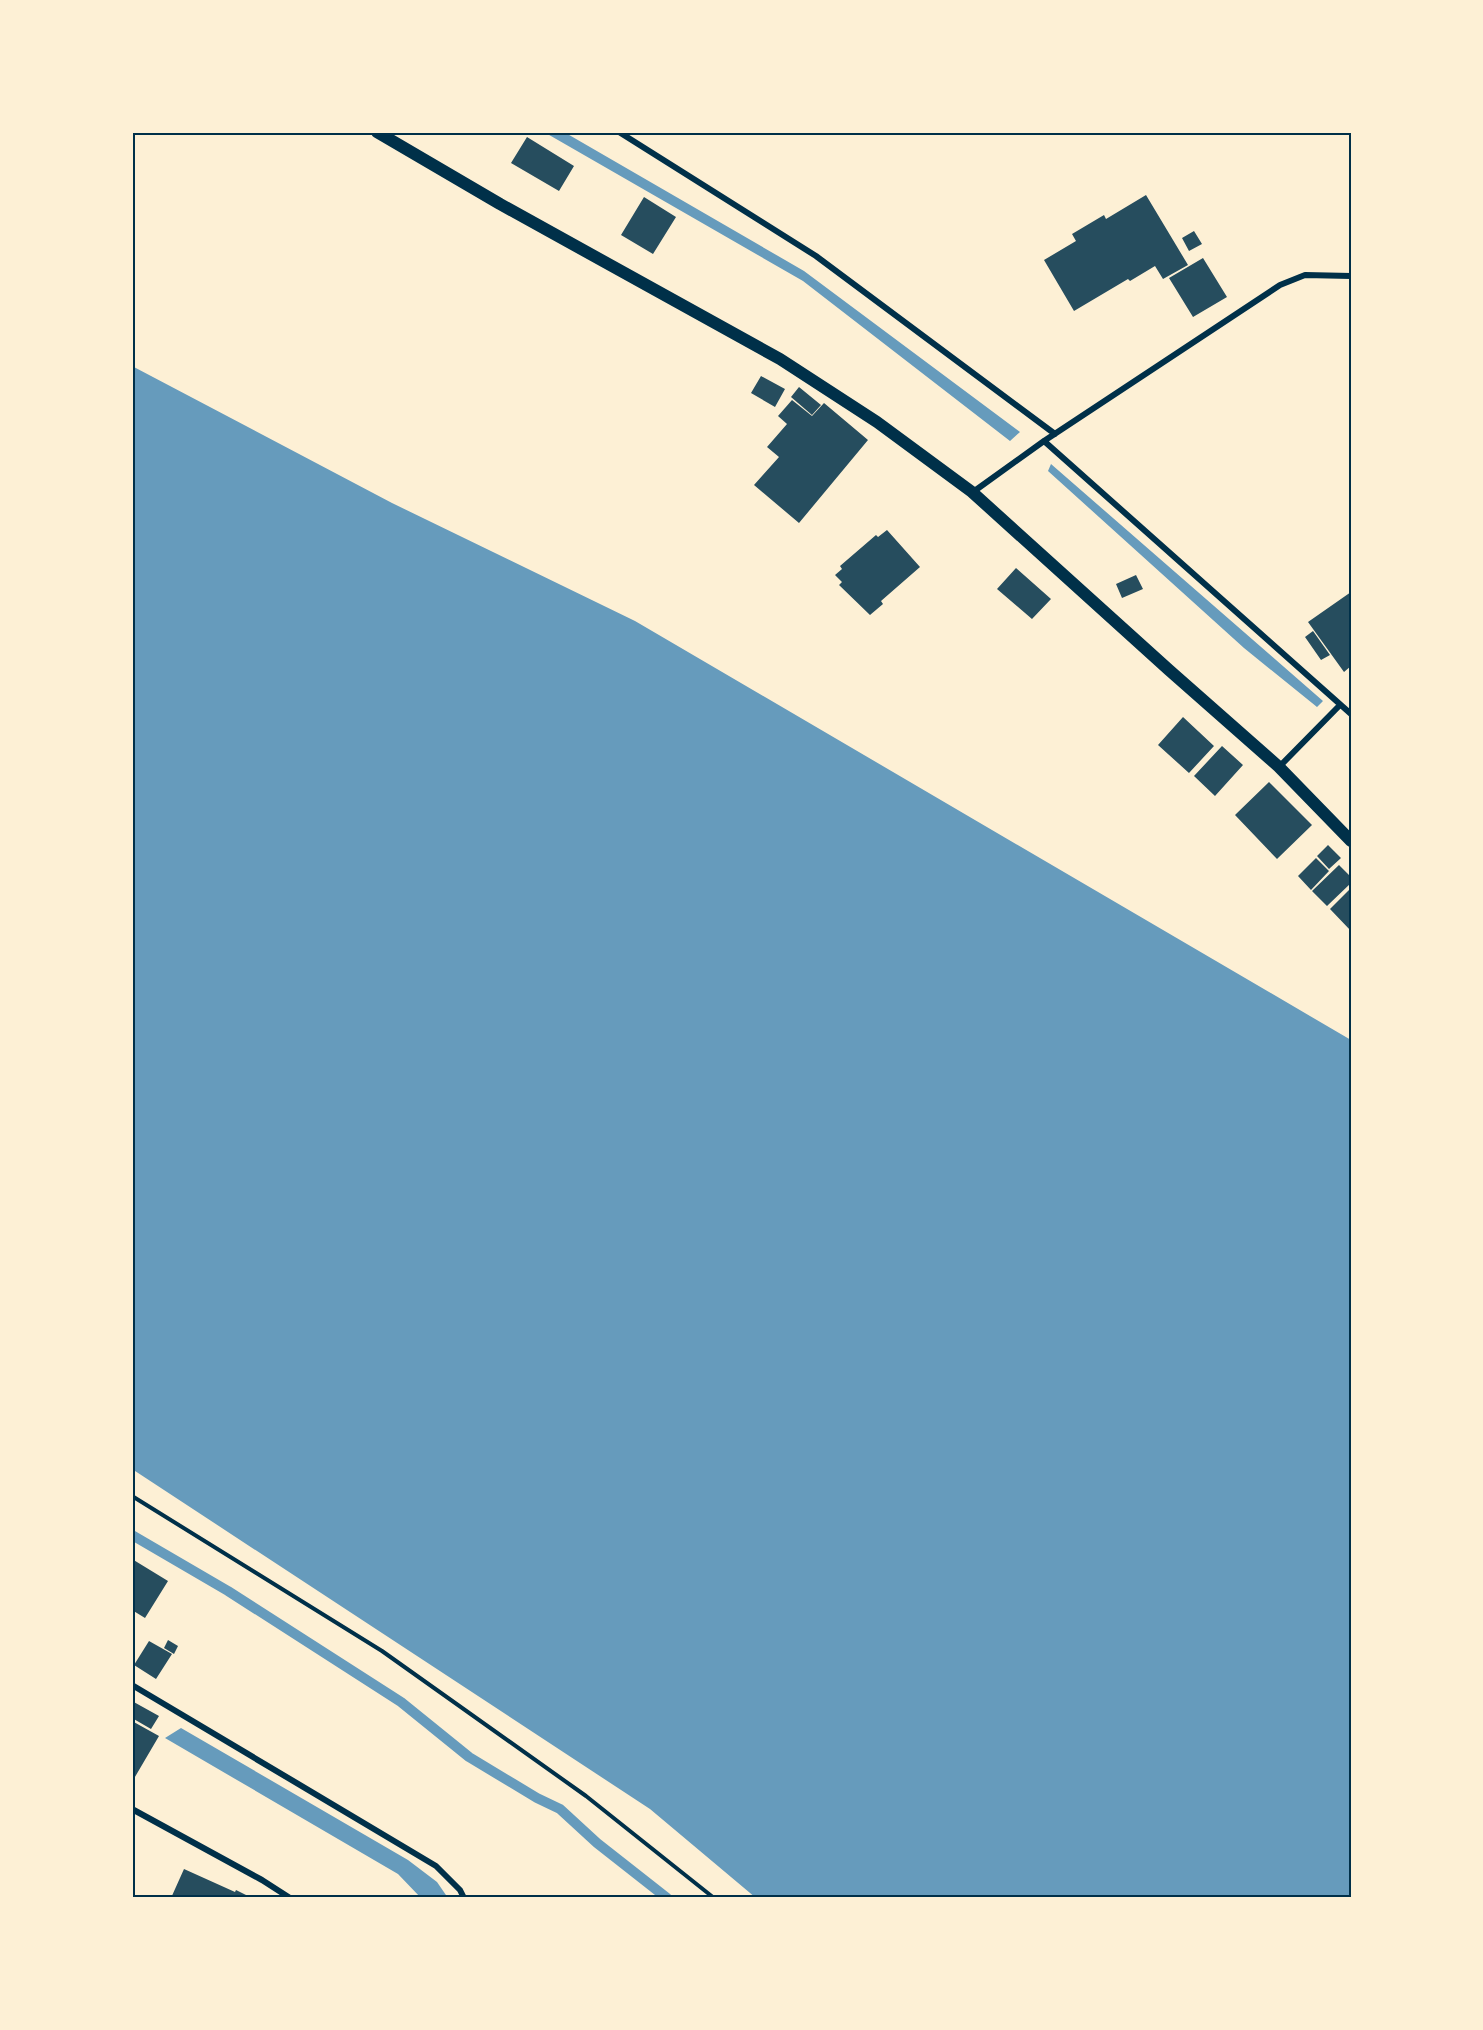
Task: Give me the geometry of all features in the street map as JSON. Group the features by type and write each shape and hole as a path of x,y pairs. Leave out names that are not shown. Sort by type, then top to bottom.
{"main road":[{"path":"377,132 500,204 780,359 877,422 972,492 1168,670 1279,767 1351,841"}],"street":[{"path":"618,132 816,256 1054,435"},
{"path":"972,492 1044,441 1280,285 1305,275 1351,276"},
{"path":"1044,441 1351,714"},
{"path":"1279,767 1340,705"},
{"path":"132,1686 436,1866 460,1890 464,1898"},
{"path":"132,1809 262,1880 290,1898"}],"path":[{"path":"132,1496 382,1651 586,1796 714,1898"}],"water":[{"path":"544,132 564,132 804,271 1020,432 1010,441 803,281"},
{"path":"132,366 392,503 635,621 1351,1040 1351,1898 756,1898 650,1809 132,1469"},
{"path":"1051,464 1323,701 1317,707 1244,648 1048,471"},
{"path":"181,1728 408,1860 437,1882 448,1898 421,1898 398,1874 165,1738"}],"building":[{"path":"527,137 574,166 559,191 511,163"},
{"path":"1146,195 1188,265 1163,279 1155,266 1074,311 1044,260 1076,241 1072,234 1104,215 1106,219"},
{"path":"644,197 676,217 653,254 621,235"},
{"path":"1194,231 1202,244 1189,251 1182,238"},
{"path":"1203,258 1227,297 1193,317 1169,278"},
{"path":"761,376 785,389 775,407 751,393"},
{"path":"799,387 821,405 812,415 791,397"},
{"path":"792,400 812,416 824,403 868,440 799,523 754,485 779,457 767,447 787,424 778,416"},
{"path":"887,530 920,567 881,601 883,604 870,615 839,585 842,582 835,575 842,569 840,566 876,535 878,537"},
{"path":"1016,568 1051,599 1032,619 997,589"},
{"path":"1136,575 1143,589 1122,598 1116,584"},
{"path":"1351,592 1351,666 1344,672 1308,622"},
{"path":"1313,631 1330,655 1321,660 1305,637"},
{"path":"1183,717 1214,746 1189,773 1158,745"},
{"path":"1222,746 1243,765 1215,796 1194,776"},
{"path":"1269,782 1312,825 1277,859 1235,815"},
{"path":"1328,845 1341,858 1329,869 1317,856"},
{"path":"1316,858 1329,871 1311,890 1298,876"},
{"path":"1339,865 1351,877 1351,883 1327,906 1312,891"},
{"path":"1351,888 1351,931 1330,909"},
{"path":"132,1559 168,1581 145,1618 132,1610"},
{"path":"168,1640 178,1646 174,1654 164,1648"},
{"path":"149,1641 172,1654 156,1679 134,1665"},
{"path":"132,1701 159,1716 151,1729 132,1718"},
{"path":"132,1721 159,1736 132,1782"},
{"path":"184,1869 235,1892 236,1890 252,1898 171,1898"}],"waterway":[{"path":"132,1535 228,1591 401,1702 469,1757 537,1798 560,1809 597,1843 667,1898"}]}
